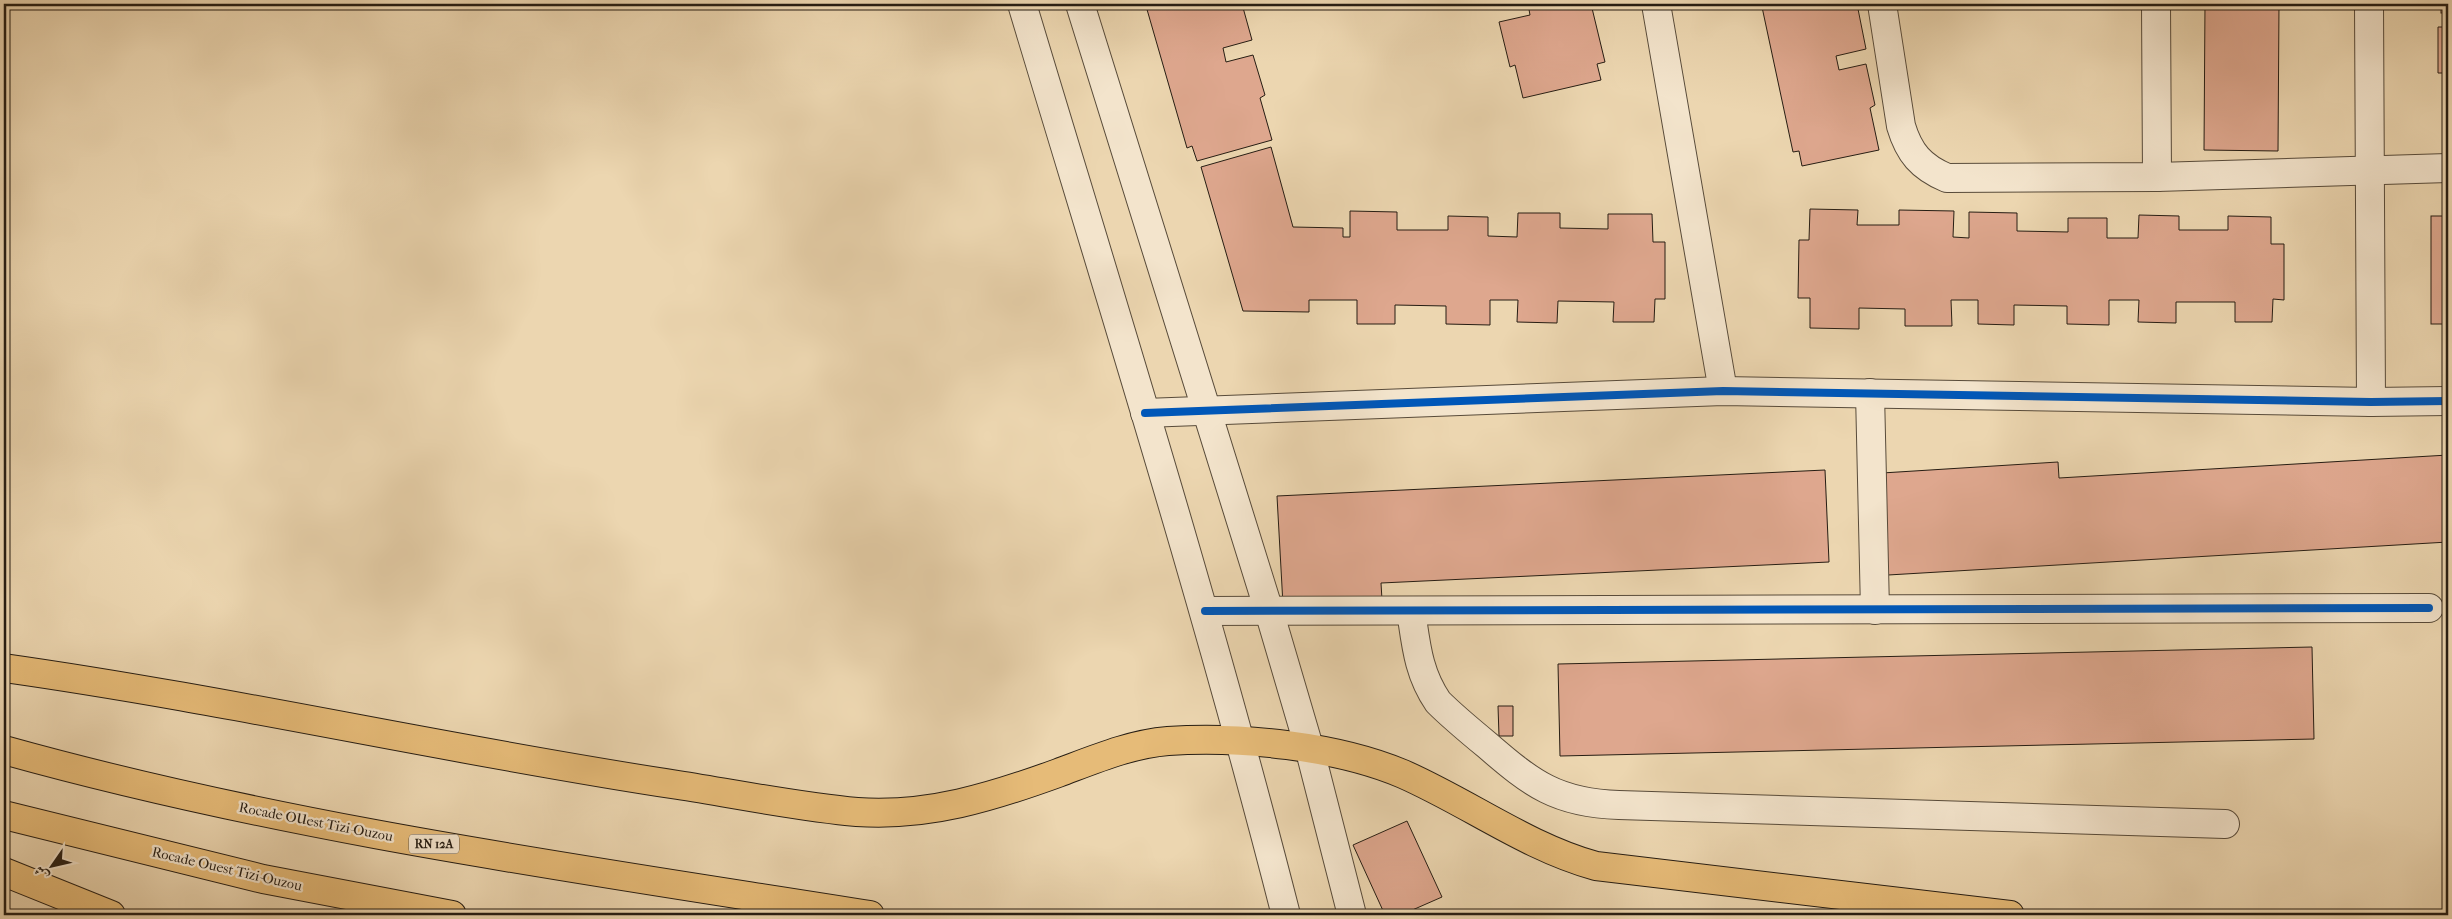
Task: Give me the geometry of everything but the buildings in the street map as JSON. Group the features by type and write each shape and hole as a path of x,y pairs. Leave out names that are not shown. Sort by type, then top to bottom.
{"highway":[{"path":"4,668 104,682 619,776 856,812 898,813 938,809 970,802 1139,745 1169,741 1242,742 1309,747 1380,766 1405,775 1569,859 1596,866 2010,915"},
{"name":"Rocade OUest Tizi-Ouzou","path":"4,750 63,766 275,815 502,856 870,915"},
{"name":"Rocade Ouest Tizi-Ouzou","path":"4,815 263,879 452,915"},
{"path":"4,872 110,915"}],"street":[{"path":"1022,4 1205,611 1242,742 1286,915"},
{"path":"1080,4 1269,611 1309,747 1352,915"},
{"path":"1656,4 1723,391"},
{"path":"1882,4 1900,126 1906,143 1915,158 1930,170 1947,178 2157,177 2370,172 2448,168"},
{"path":"2156,4 2157,177"},
{"path":"2369,4 2371,402"},
{"path":"1145,413 1723,391 2371,402 2448,401"},
{"path":"1870,393 1875,610"},
{"path":"1205,611 2429,608"},
{"path":"1411,611 1418,664 1428,688 1438,702 1525,777 1550,792 1578,801 1619,806 2225,824"}],"cycle path":[{"path":"1145,413 1723,391 2371,402 2448,401"},
{"path":"1205,611 2429,608"}]}
